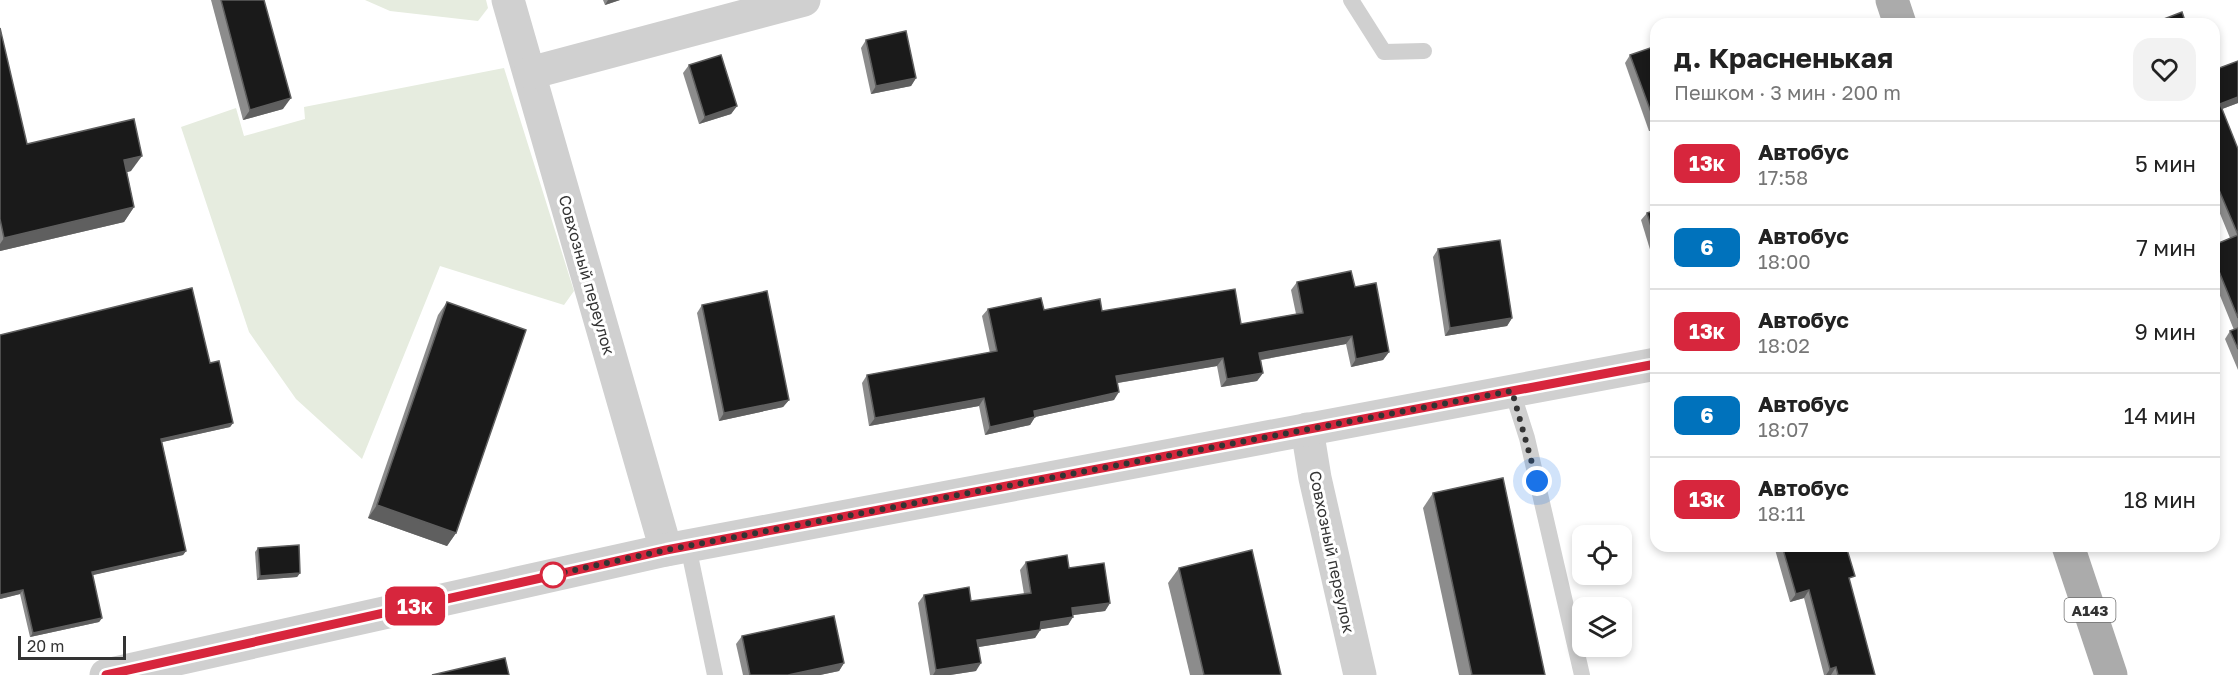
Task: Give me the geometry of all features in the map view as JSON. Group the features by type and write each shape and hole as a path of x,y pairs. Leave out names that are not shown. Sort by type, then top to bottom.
{"main road":[{"path":"1892,0 1898,18"},
{"name":"А143","path":"2070,552 2111,675"}],"street":[{"name":"Совхозный переулок","path":"508,0 677,548"},
{"path":"530,73 804,0"},
{"path":"106,675 677,548 1650,365"},
{"name":"Совхозный переулок","path":"1307,429 1315,478 1360,675"}],"lane":[{"path":"1351,0 1384,52 1424,51"},
{"path":"1512,391 1527,438 1582,675"},
{"path":"677,548 715,675"}],"shaded area":[{"path":"365,0 486,0 488,8 478,21 390,11"},
{"path":"504,68 574,291 564,305 440,266 362,459 296,399 249,332 181,127 236,108 244,136 305,119 304,107"}],"building":[{"path":"221,0 264,0 291,98 250,110"},
{"path":"2182,12 2184,18 2166,18"},
{"path":"0,28 27,144 134,119 142,156 124,160 134,207 4,238 0,219"},
{"path":"906,31 916,78 876,86 866,40"},
{"path":"1650,48 1650,109 1630,55"},
{"path":"721,55 737,106 705,117 689,65"},
{"path":"2238,61 2238,97 2220,104 2220,68"},
{"path":"2220,104 2238,149 2238,235 2220,192"},
{"path":"2238,235 2238,318 2220,274 2220,242"},
{"path":"1500,240 1512,318 1450,328 1438,249"},
{"path":"1351,271 1355,287 1376,283 1389,352 1356,359 1352,336 1259,353 1263,373 1227,379 1223,358 1116,376 1119,392 1034,411 1035,417 990,427 984,398 875,418 867,375 997,351 988,309 1041,298 1044,310 1100,299 1102,311 1235,289 1241,324 1303,313 1297,282"},
{"path":"192,288 210,363 219,361 233,423 161,439 186,551 92,572 102,618 33,633 23,590 0,595 0,335"},
{"path":"767,291 789,400 724,413 702,305"},
{"path":"447,302 526,330 456,533 377,505"},
{"path":"2238,328 2238,349 2230,331"},
{"path":"1503,478 1545,675 1472,675 1433,493"},
{"path":"299,545 300,573 260,576 258,548"},
{"path":"1252,550 1281,675 1204,675 1179,568"},
{"path":"1784,552 1848,552 1855,576 1849,578 1875,675 1838,675 1836,667 1830,669 1809,590 1796,594"},
{"path":"1067,555 1069,568 1104,563 1110,603 1072,608 1073,617 1041,622 1040,630 977,640 981,663 936,670 924,595 969,587 971,601 1031,593 1026,562"},
{"path":"834,616 844,663 788,675 750,675 742,636"},
{"path":"505,658 509,675 432,675"}],"bus line":[{"name":"13к","path":"106,675 666,550 1650,365"}],"route":[{"path":"553,575 543,577 666,550 1512,391 1527,438 1537,481"}]}
